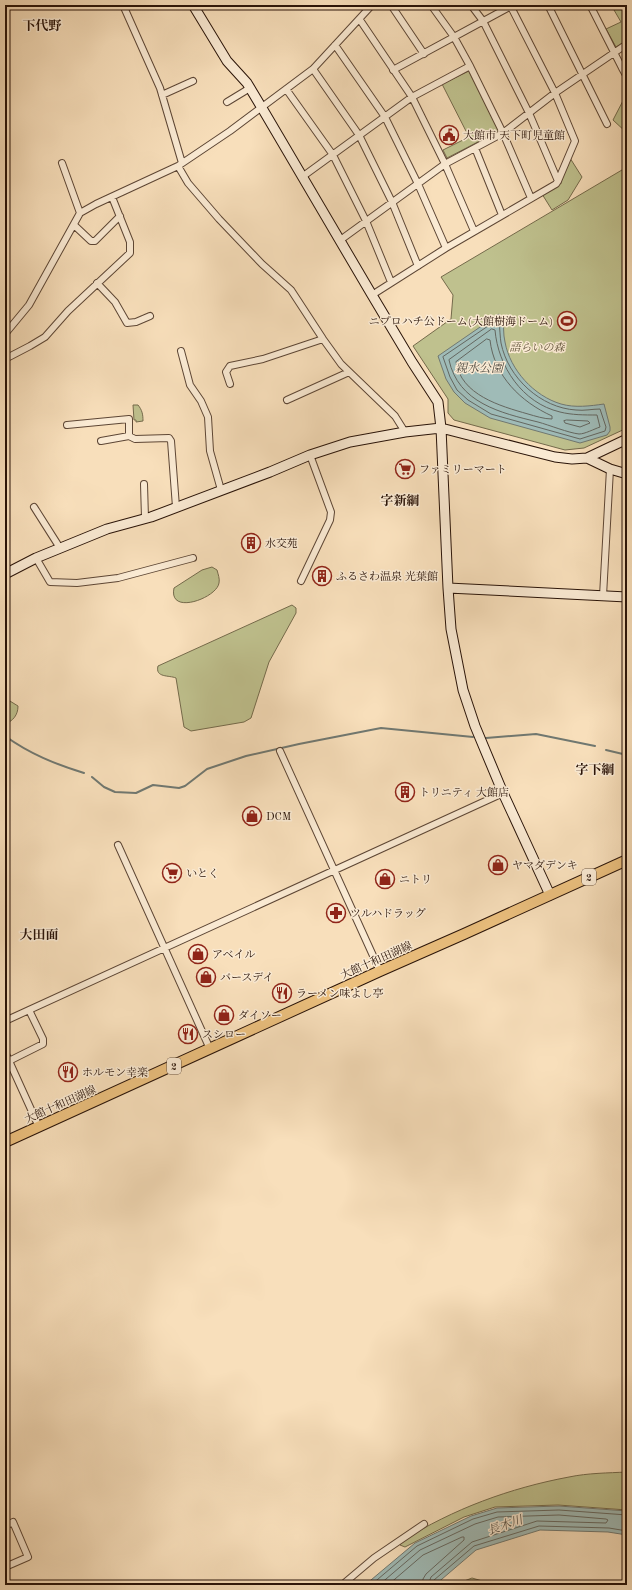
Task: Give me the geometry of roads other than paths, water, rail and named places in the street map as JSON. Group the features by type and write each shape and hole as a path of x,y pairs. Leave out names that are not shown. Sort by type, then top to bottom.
{"main road":[{"name":"大館十和田湖線","path":"5,1142 627,860"}],"street":[{"path":"123,5 162,95 180,165 188,183 224,225 262,264 291,290 341,364 395,416 405,432"},
{"path":"193,5 226,61 250,88 339,241 438,402 441,428 451,629 463,690 475,726 503,793 550,895"},
{"path":"5,334 29,305 80,213 91,206 180,165 262,108 313,68 360,20 372,5"},
{"path":"390,5 424,54"},
{"path":"431,5 454,37 470,66 504,133 531,198"},
{"path":"471,5 483,21 529,113 558,181"},
{"path":"548,5 607,124"},
{"path":"590,5 614,53 625,66 627,78"},
{"path":"372,296 391,282 558,181 574,141 555,93 511,6 393,70"},
{"path":"360,20 412,98 445,164 474,231"},
{"path":"339,241 445,164 504,133 555,93 627,44"},
{"path":"336,45 385,117 418,184 446,248"},
{"path":"302,177 412,98 470,66"},
{"path":"313,68 360,136 392,202 418,266"},
{"path":"162,95 193,81"},
{"path":"227,102 250,88"},
{"path":"286,89 333,155 366,221 391,282"},
{"path":"475,148 502,215"},
{"path":"62,162 80,213"},
{"path":"5,358 46,337 68,311 130,253 130,242 112,197"},
{"path":"74,225 91,241 96,241 120,216"},
{"path":"97,283 115,302 127,322 136,322 150,316"},
{"path":"230,384 226,372 230,366 263,359 323,339"},
{"path":"181,352 190,385 201,401 208,417 210,451 221,490"},
{"path":"287,400 349,372"},
{"path":"67,425 129,419 129,436"},
{"path":"5,574 36,558 108,529 146,518 270,472 310,455 350,442 405,432 441,428 555,457 572,459 587,458 627,439"},
{"path":"101,441 129,436 135,439 169,438 171,441 176,507"},
{"path":"301,581 330,520 331,512 310,455"},
{"path":"587,458 610,469 627,474"},
{"path":"603,596 610,469"},
{"path":"144,484 146,518"},
{"path":"34,507 60,548"},
{"path":"36,558 50,582 77,583 118,578 193,558"},
{"path":"448,588 627,597"},
{"path":"280,751 380,971"},
{"path":"5,1021 503,793"},
{"path":"118,845 210,1049"},
{"path":"9,1061 43,1044 43,1039 29,1010"},
{"path":"5,1052 39,1127"},
{"path":"5,1526 13,1522 28,1557 5,1567"},
{"path":"342,1585 374,1558 424,1524"}],"water":[{"name":"親水公園","path":"499,314 500,317 503,318 504,339 508,352 518,372 525,380 542,395 561,404 588,406 604,404 610,427 610,431 607,435 580,443 490,418 465,403 454,392 446,379 438,356"},
{"name":"長木川","path":"559,1506 627,1511 627,1535 608,1532 540,1530 476,1550 435,1585 365,1585 415,1543 471,1516 497,1508"}],"waterway":[{"path":"92,777 104,787 115,792 136,793 153,785 179,788 185,786 207,769 246,756 381,728 473,737"},
{"path":"486,738 536,734 595,746"},
{"path":"5,736 43,758 84,773"},
{"path":"606,750 627,755"}],"place":[{"name":"大館市 天下町児童館","path":"449,135"},
{"name":"ニプロハチ公ドーム(大館樹海ドーム)","path":"567,321"},
{"name":"ファミリーマート","path":"405,469"},
{"name":"水交苑","path":"251,543"},
{"name":"ふるさわ温泉 光葉館","path":"322,576"},
{"name":"トリニティ 大館店","path":"405,792"},
{"name":"DCM","path":"252,816"},
{"name":"ヤマダデンキ","path":"498,865"},
{"name":"いとく","path":"172,873"},
{"name":"ニトリ","path":"385,879"},
{"name":"ツルハドラッグ","path":"336,913"},
{"name":"アベイル","path":"198,954"},
{"name":"バースデイ","path":"206,977"},
{"name":"ラーメン味よし亭","path":"282,993"},
{"name":"ダイソー","path":"224,1015"},
{"name":"スシロー","path":"188,1034"},
{"name":"ホルモン幸楽","path":"68,1072"}],"district":[{"name":"下代野","path":"42,25"},
{"name":"字新綱","path":"400,500"},
{"name":"字下綱","path":"595,769"},
{"name":"大田面","path":"39,934"}],"park label":[{"name":"語らいの森","path":"537,347"}]}
